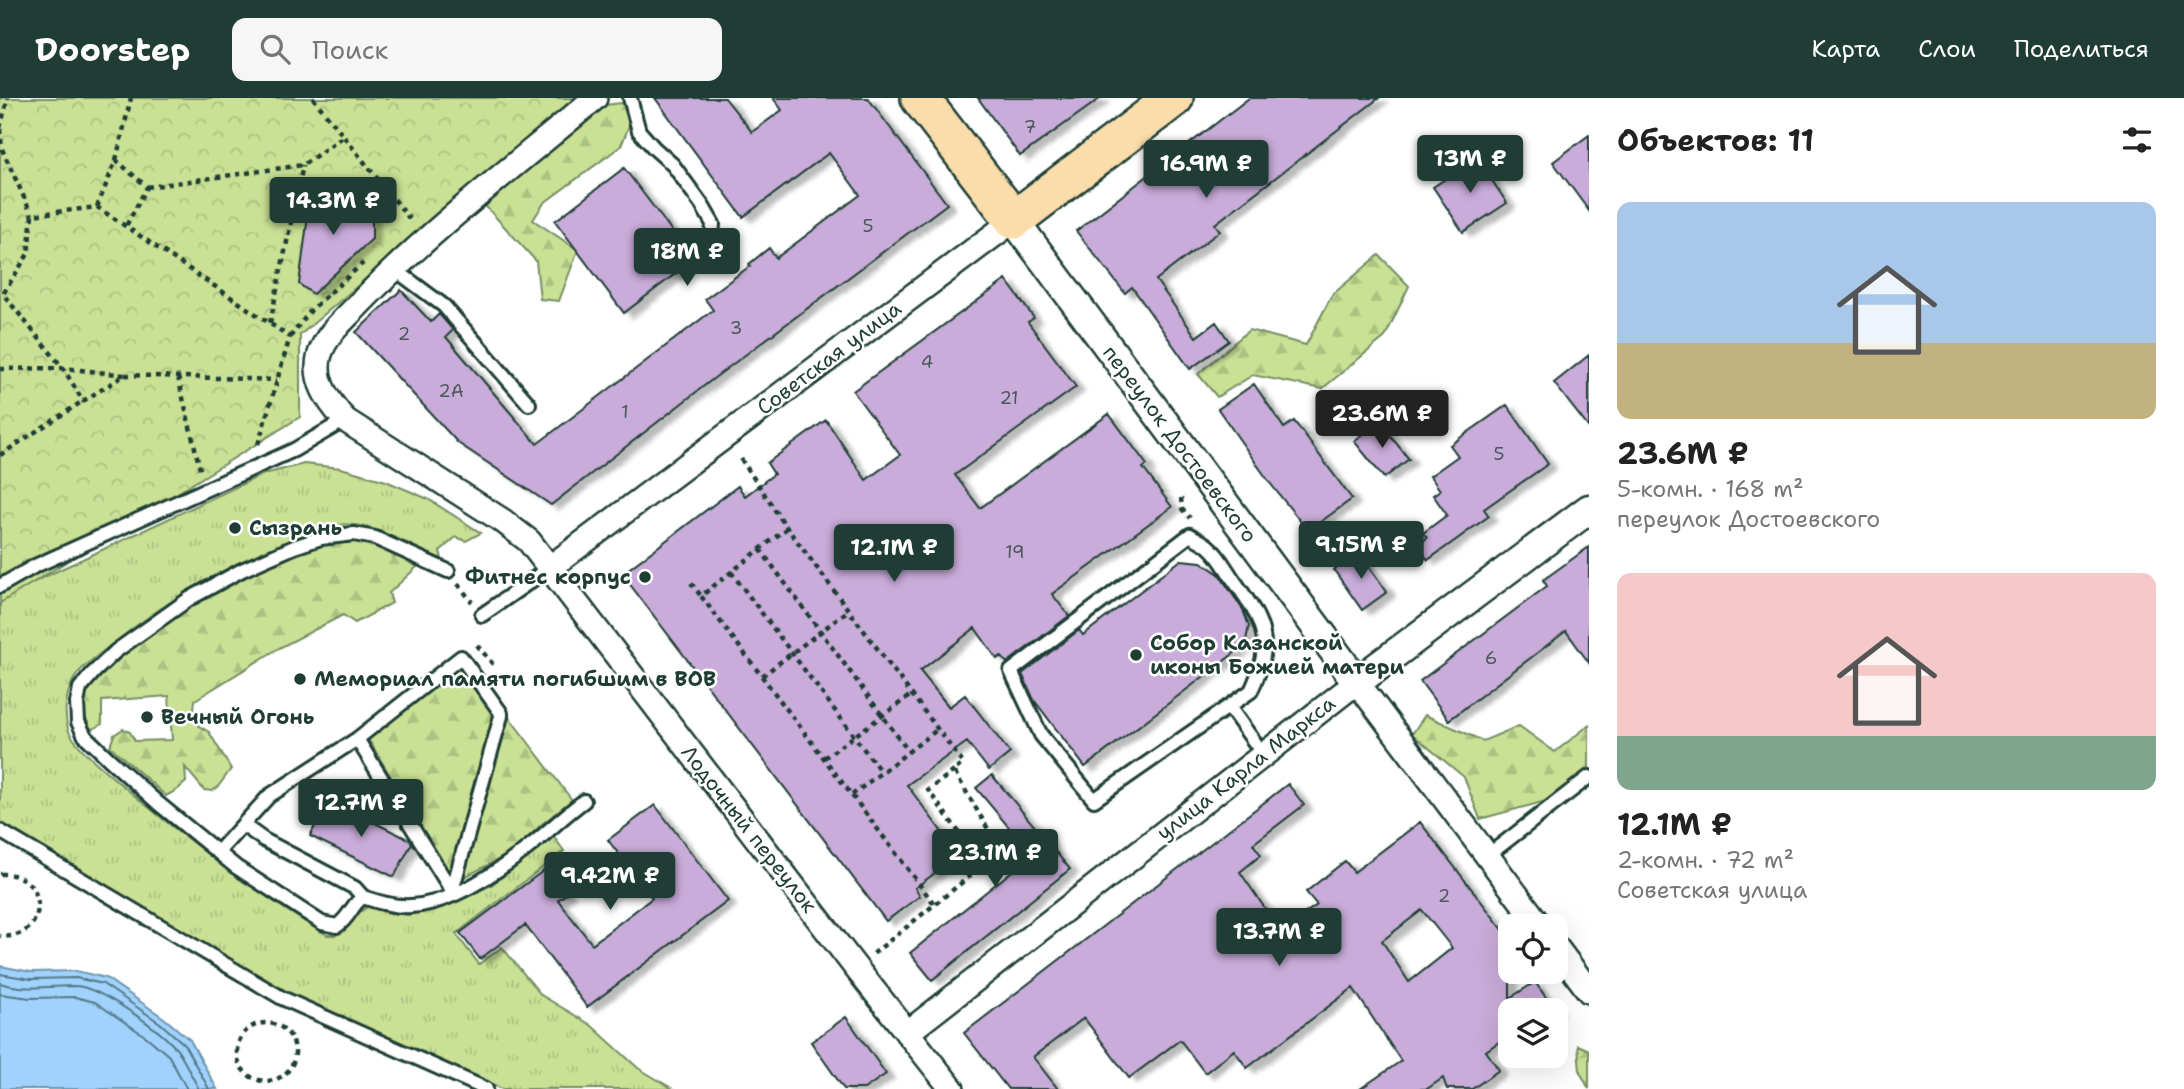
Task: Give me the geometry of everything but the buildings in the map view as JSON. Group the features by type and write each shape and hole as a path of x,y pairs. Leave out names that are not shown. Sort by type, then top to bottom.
{"main road":[{"name":"переулок Достоевского","path":"920,98 1014,219"},
{"name":"Советская улица","path":"1014,219 1174,98"}],"street":[{"path":"345,420 327,399 319,378 319,356 329,336 394,268 595,98"},
{"name":"Советская улица","path":"548,569 1014,219"},
{"name":"переулок Достоевского","path":"1014,219 1531,914"},
{"name":"Лодочный переулок","path":"345,420 503,521 528,541 952,1089"},
{"name":"улица Карла Маркса","path":"907,1033 1263,754 1589,509"},
{"path":"1568,963 1589,991"}],"lane":[{"path":"630,98 639,131 673,165 713,224 712,249"},
{"path":"394,268 444,306 529,404"},
{"path":"0,586 36,566 293,450 345,420"},
{"path":"363,897 356,901 348,918 337,926 322,923 236,867 159,804 85,736 78,722 77,703 80,688 116,651 189,599 242,570 321,538 354,534 375,538 448,571"},
{"path":"1190,535 1210,547 1255,610 1262,629 1262,668 1251,691 1230,708 1094,800 1041,735 1011,671 1190,535"},
{"name":"Советская улица","path":"482,615 548,569"},
{"path":"218,852 269,796 357,738 461,657 501,713 453,893"},
{"path":"1230,708 1263,754"},
{"path":"357,738 453,893"},
{"path":"1487,856 1589,777"},
{"path":"243,825 264,840 355,888 363,897 391,905 410,906 432,903 507,864 584,801"},
{"path":"0,831 282,998 486,1089"}],"path":[{"path":"8,98 0,128 2,149 32,215 28,254 2,295 62,368 83,401"},
{"path":"97,207 116,160 131,98"},
{"path":"313,98 427,240"},
{"path":"116,160 147,187 303,164 344,136"},
{"path":"270,323 303,164"},
{"path":"126,226 147,187"},
{"path":"32,215 97,207 290,337"},
{"path":"401,229 411,220"},
{"path":"251,469 290,337 311,310 371,256"},
{"path":"0,369 62,368 125,375 277,380"},
{"path":"0,455 125,375"},
{"path":"178,377 205,490"},
{"path":"741,459 787,528 963,763 928,790 983,866"},
{"path":"701,596 787,528"},
{"path":"760,549 909,752"},
{"path":"448,571 482,615"},
{"path":"731,572 881,772"},
{"path":"691,583 935,905"},
{"path":"762,676 849,610"},
{"path":"824,758 912,695"},
{"path":"852,795 938,729"},
{"path":"856,968 1001,851 954,771"},
{"path":"0,874 21,877 34,890 38,900 35,920 28,929 9,937 0,936"},
{"path":"261,1023 280,1026 293,1040 295,1059 291,1067 277,1079 258,1080 249,1076 238,1060 237,1050 244,1033 261,1023"}],"green space":[{"path":"0,98 578,98 300,335 300,417 0,603"},
{"path":"621,103 634,113 621,146 544,203 533,220 578,250 559,301 540,299 536,261 479,199 597,106"},
{"path":"1379,255 1409,286 1385,337 1322,389 1253,375 1217,397 1198,374 1249,330 1306,345 1332,295"},
{"path":"304,464 341,468 386,481 428,499 481,533 466,541 456,537 440,551 442,559 378,531 337,525 308,533 244,560 199,584 156,612 78,673 71,686 66,707 71,736 101,767 197,846 273,901 327,935 336,935 369,906 390,913 409,915 439,908 490,886 554,837 564,851 456,934 479,964 502,947 541,995 591,1025 638,1068 673,1089 502,1089 289,997 0,824 0,599 264,474"},
{"path":"351,539 378,544 418,566 389,593 392,603 355,623 343,615 279,648 195,700 194,709 199,726 209,732 231,769 217,788 212,791 204,790 185,767 186,782 166,796 110,746 114,735 123,729 130,732 135,741 172,740 169,696 102,701 102,724 93,729 90,727 84,710 85,691 109,664 153,630 252,569 313,545"},
{"path":"460,665 497,714 452,872 447,870 368,739"},
{"path":"1425,715 1483,741 1519,726 1555,752 1589,725 1589,772 1546,801 1480,819 1464,777 1412,734"},
{"path":"509,717 572,800 511,853 465,877 462,876"},
{"path":"1578,1045 1589,1050 1589,1089 1580,1072"}],"water":[{"path":"0,966 31,972 76,971 106,978 164,1018 190,1040 217,1089 0,1089"}],"place":[{"name":"Сызрань","path":"235,528"},
{"name":"Фитнес корпус","path":"645,577"},
{"name":"Собор Казанской иконы Божией матери","path":"1136,655"},
{"name":"Мемориал памяти погибшим в ВОВ","path":"300,679"},
{"name":"Вечный Огонь","path":"147,717"}]}
